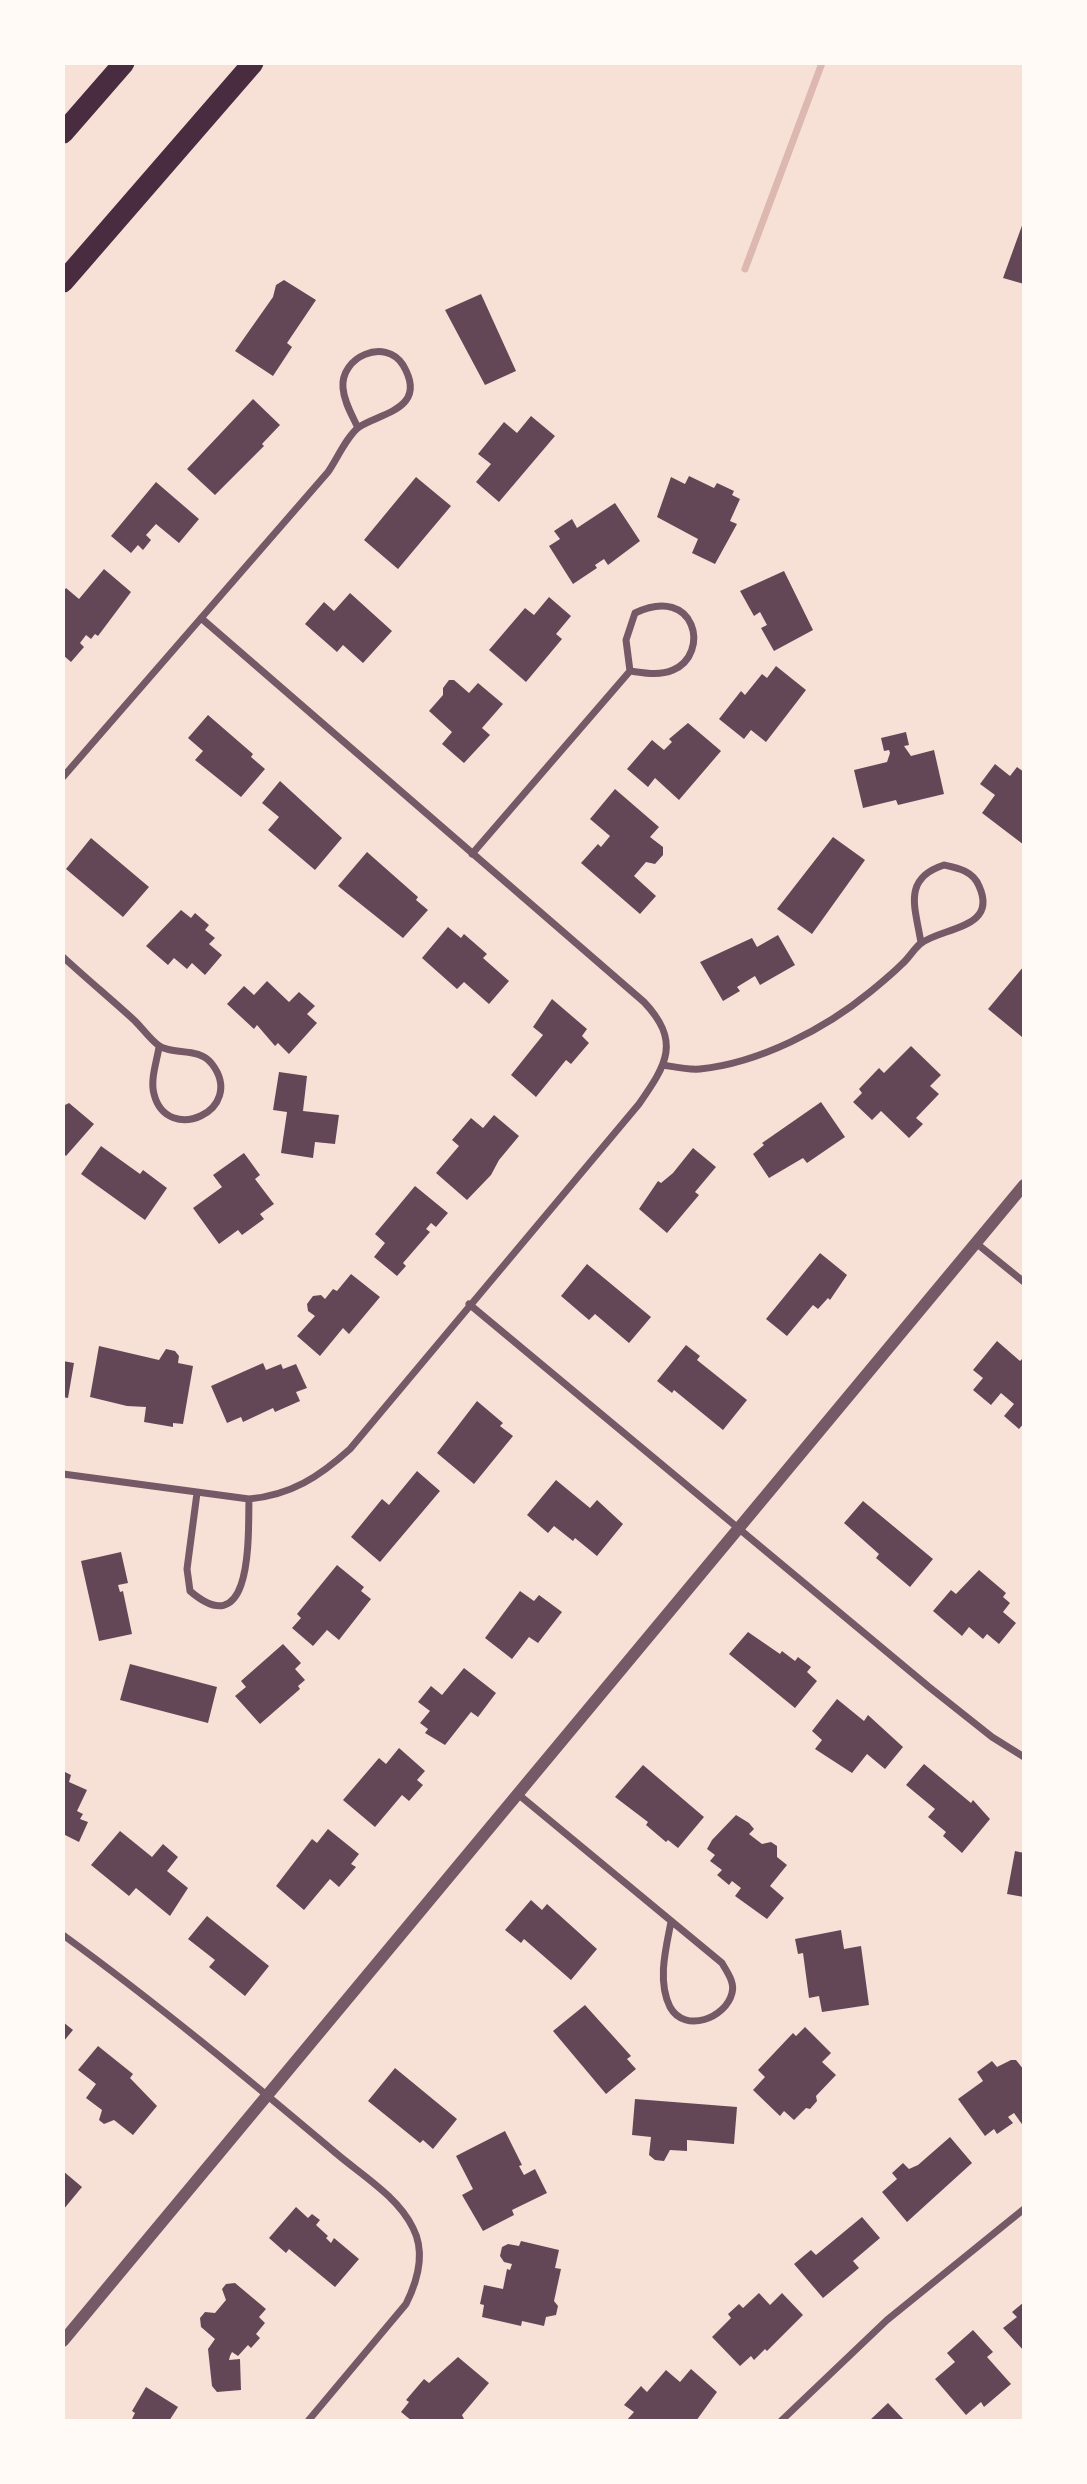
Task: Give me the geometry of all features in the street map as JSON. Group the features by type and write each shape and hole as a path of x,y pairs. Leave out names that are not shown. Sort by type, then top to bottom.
{"highway":[{"path":"63,133 124,63"},
{"path":"63,282 253,63"}],"street":[{"path":"63,777 328,472 358,428 386,417 400,407 408,395 409,379 402,363 390,354 372,352 354,358 346,370 342,386 358,428"},
{"path":"472,854 630,671 626,640 635,613 653,604 668,604 691,621 694,633 686,658 676,669 659,674 630,671"},
{"path":"63,1474 249,1499 272,1497 325,1472 350,1449 639,1104 663,1065 668,1039 660,1018 201,618"},
{"path":"663,1065 697,1069 727,1064 821,1026 867,995 904,963 921,943 961,929 971,922 980,910 984,897 978,882 969,873 944,865 923,876 916,884 913,900 921,943"},
{"path":"63,957 159,1047 202,1056 210,1061 219,1076 221,1091 214,1107 201,1117 186,1121 173,1118 158,1102 153,1079 159,1047"},
{"path":"63,2341 1024,1185"},
{"path":"976,1243 1024,1282"},
{"path":"469,1304 992,1737 1024,1757"},
{"path":"197,1493 187,1569 190,1591 212,1605 225,1604 236,1598 242,1585 247,1567 249,1499"},
{"path":"519,1795 722,1963 731,1978 733,1991 726,2006 698,2022 685,2021 671,2009 666,1996 663,1977 671,1922"},
{"path":"63,1935 268,2095 401,2210 414,2229 419,2252 417,2283 407,2304 307,2421"},
{"path":"781,2421 887,2320 1024,2209"}],"building":[{"path":"1024,220 1024,284 1003,278"},
{"path":"284,280 316,300 287,343 292,347 273,376 235,351 273,297 276,285"},
{"path":"481,294 516,371 485,385 445,310"},
{"path":"253,399 280,425 262,444 264,446 215,495 187,469"},
{"path":"531,416 555,436 499,502 476,482 491,464 478,454 504,422 517,433"},
{"path":"689,476 714,488 717,483 734,491 732,495 740,499 730,521 737,524 715,564 692,553 698,539 657,517 671,477 685,484"},
{"path":"416,477 451,506 398,569 364,540"},
{"path":"156,482 199,519 179,543 156,524 146,535 151,540 143,550 138,545 131,553 111,536"},
{"path":"615,503 640,541 608,565 604,559 595,565 597,568 573,584 549,546 560,539 554,531 572,519 577,528"},
{"path":"104,569 131,592 98,636 95,634 91,639 86,635 80,643 84,647 71,662 63,655 63,592 66,588 79,599"},
{"path":"784,571 813,630 774,651 761,628 767,625 760,612 754,616 740,591"},
{"path":"350,593 392,631 363,663 343,645 337,652 305,624 324,602 334,611"},
{"path":"549,597 571,616 556,634 562,639 526,682 489,650 525,608 534,615"},
{"path":"776,666 806,690 766,742 751,730 744,739 719,719 741,691 745,695 762,674 767,678"},
{"path":"449,680 454,680 469,693 478,683 503,704 482,728 490,735 464,763 442,744 452,732 429,711 443,695 443,688"},
{"path":"208,715 253,754 251,757 265,769 241,797 195,760 203,751 188,738"},
{"path":"688,723 721,751 679,800 655,778 648,787 627,769 652,740 664,750 672,742 669,739"},
{"path":"906,732 909,745 904,746 911,756 934,750 944,794 898,805 896,800 863,808 854,770 887,762 890,753 889,750 884,751 881,738"},
{"path":"995,764 1010,776 1017,767 1024,772 1024,845 982,813 995,795 980,784"},
{"path":"280,781 342,838 315,870 268,830 279,817 262,803"},
{"path":"615,789 659,827 650,837 663,847 663,855 655,864 646,862 634,876 656,896 640,914 581,863 598,844 601,847 610,836 590,819"},
{"path":"833,837 865,860 812,934 777,909"},
{"path":"91,838 149,887 123,917 66,869"},
{"path":"367,852 418,897 416,900 428,910 403,938 338,886"},
{"path":"181,910 191,918 195,913 209,925 205,930 215,938 209,944 222,955 205,975 192,963 187,969 174,958 168,965 146,946"},
{"path":"448,927 461,938 464,934 487,954 483,958 509,981 489,1004 464,982 457,989 422,958"},
{"path":"778,935 795,965 760,985 755,976 737,987 740,991 723,1001 700,962 752,938 757,947"},
{"path":"1024,966 1024,1035 1022,1037 988,1009"},
{"path":"267,981 289,1002 299,992 315,1006 307,1014 317,1023 289,1054 278,1043 275,1046 257,1025 254,1029 227,1004 244,986 254,995"},
{"path":"552,999 587,1029 582,1036 589,1043 571,1064 566,1060 536,1097 511,1075 543,1035 533,1027"},
{"path":"911,1046 941,1075 930,1086 939,1094 916,1118 923,1124 909,1138 881,1111 872,1120 853,1102 862,1093 859,1089 879,1068 884,1073"},
{"path":"279,1072 307,1076 303,1111 339,1115 335,1144 315,1142 313,1158 281,1153 287,1112 273,1110"},
{"path":"821,1102 845,1137 807,1163 803,1158 769,1178 753,1154 764,1145 762,1143"},
{"path":"69,1103 94,1124 66,1156 63,1153 63,1106"},
{"path":"494,1115 519,1136 499,1160 491,1175 467,1200 436,1173 459,1146 452,1140 471,1118 483,1128"},
{"path":"101,1146 140,1174 143,1170 167,1188 145,1220 81,1174"},
{"path":"693,1148 716,1167 695,1192 699,1195 667,1233 639,1209 658,1181 661,1183 673,1173"},
{"path":"244,1153 260,1175 255,1179 274,1204 260,1214 264,1219 242,1235 238,1230 219,1244 193,1208 222,1187 213,1175"},
{"path":"415,1186 448,1213 436,1227 431,1223 426,1229 430,1232 403,1263 406,1266 397,1276 374,1257 385,1243 375,1234"},
{"path":"820,1253 847,1275 830,1300 828,1298 818,1309 813,1305 787,1336 766,1319"},
{"path":"587,1264 651,1317 629,1343 595,1314 589,1320 561,1296"},
{"path":"351,1274 380,1297 349,1334 343,1328 320,1356 297,1336 315,1316 308,1311 307,1304 313,1296 321,1295 325,1299 333,1289 337,1291"},
{"path":"997,1341 1020,1361 1024,1357 1024,1423 1019,1429 1004,1416 1014,1404 1001,1393 991,1405 973,1390 983,1378 973,1370"},
{"path":"686,1345 700,1356 697,1360 747,1400 723,1430 674,1390 672,1393 657,1381"},
{"path":"99,1346 159,1360 166,1349 175,1351 179,1356 178,1363 193,1366 183,1424 173,1423 173,1427 144,1422 146,1407 127,1406 90,1397"},
{"path":"63,1361 74,1363 68,1398 63,1397"},
{"path":"263,1363 266,1370 281,1364 283,1369 296,1364 307,1388 296,1392 300,1401 275,1412 273,1408 243,1422 241,1417 227,1423 211,1386"},
{"path":"477,1401 503,1423 500,1426 513,1436 474,1484 437,1453"},
{"path":"417,1471 440,1491 380,1562 351,1537 382,1499 389,1505"},
{"path":"556,1480 590,1508 597,1500 623,1524 597,1556 575,1538 573,1541 554,1526 548,1533 527,1515"},
{"path":"863,1501 933,1559 910,1587 876,1558 879,1554 844,1523"},
{"path":"121,1552 128,1583 118,1585 120,1592 123,1591 132,1634 99,1641 81,1561"},
{"path":"337,1565 364,1587 361,1591 371,1599 339,1640 327,1630 313,1646 292,1628 301,1618 297,1614"},
{"path":"979,1570 1006,1593 1003,1597 1010,1603 1003,1612 1016,1623 999,1644 987,1634 983,1639 969,1627 962,1636 933,1611 951,1590 956,1594"},
{"path":"520,1591 534,1601 539,1595 562,1612 538,1643 529,1637 512,1659 485,1638"},
{"path":"748,1632 780,1654 782,1651 795,1661 798,1657 811,1667 807,1672 817,1681 795,1708 729,1654"},
{"path":"283,1644 301,1663 295,1669 305,1680 298,1686 300,1689 260,1724 235,1696 246,1687 241,1681"},
{"path":"130,1664 217,1687 208,1723 120,1700"},
{"path":"464,1668 496,1693 478,1717 471,1712 445,1745 425,1733 428,1729 420,1723 430,1711 418,1702 431,1686 442,1695"},
{"path":"837,1699 864,1721 868,1715 903,1747 885,1769 867,1754 852,1773 815,1749 822,1740 812,1731"},
{"path":"399,1748 425,1771 417,1780 423,1785 409,1801 402,1795 375,1827 343,1800 379,1758 386,1764"},
{"path":"924,1764 971,1803 973,1800 990,1819 962,1853 943,1836 946,1832 928,1817 935,1809 906,1785"},
{"path":"643,1765 704,1817 678,1848 668,1840 666,1842 646,1825 648,1822 615,1797"},
{"path":"63,1771 71,1775 69,1782 87,1790 77,1811 83,1814 80,1819 88,1822 79,1842 63,1834"},
{"path":"736,1815 749,1823 754,1829 749,1834 762,1844 771,1842 777,1846 777,1857 787,1865 770,1886 784,1898 767,1919 735,1896 741,1888 732,1881 729,1885 717,1875 722,1870 710,1861 715,1855 707,1849 712,1840"},
{"path":"328,1829 359,1854 351,1864 356,1867 339,1887 330,1879 304,1910 276,1886 312,1839 317,1843"},
{"path":"120,1831 152,1857 163,1844 178,1857 167,1871 188,1888 170,1916 136,1888 129,1896 91,1865"},
{"path":"1015,1851 1024,1853 1024,1897 1007,1894"},
{"path":"531,1900 542,1910 547,1904 597,1949 571,1980 524,1939 521,1943 505,1930"},
{"path":"207,1916 269,1966 245,1996 209,1967 215,1960 188,1939"},
{"path":"841,1930 844,1949 861,1946 869,2005 822,2012 819,1996 809,1998 803,1953 798,1954 795,1939"},
{"path":"585,2005 631,2056 627,2059 636,2069 606,2094 553,2031"},
{"path":"63,2022 73,2030 63,2042"},
{"path":"805,2027 831,2053 822,2062 836,2075 816,2096 817,2101 810,2109 806,2108 794,2120 784,2111 780,2116 753,2090 765,2077 758,2070 793,2033 796,2036"},
{"path":"98,2046 133,2074 130,2078 157,2106 133,2135 114,2120 104,2124 99,2120 102,2110 86,2098 96,2084 78,2070"},
{"path":"1016,2060 1024,2070 1024,2127 1014,2113 1008,2117 1013,2123 997,2134 994,2129 985,2136 958,2099 983,2081 977,2072 992,2061 997,2067"},
{"path":"395,2068 457,2119 433,2149 423,2140 420,2143 368,2101"},
{"path":"635,2099 737,2107 734,2144 687,2140 687,2151 670,2150 664,2161 655,2160 649,2155 651,2137 632,2135"},
{"path":"505,2131 522,2165 519,2166 524,2175 535,2169 547,2193 512,2210 514,2215 483,2231 462,2195 473,2189 456,2156"},
{"path":"950,2137 972,2163 907,2222 882,2192 897,2179 892,2173 903,2163 909,2169 918,2165"},
{"path":"63,2171 82,2187 63,2210"},
{"path":"296,2207 308,2218 312,2214 320,2220 316,2225 328,2236 326,2238 331,2243 334,2238 359,2259 335,2287 289,2249 286,2253 269,2238"},
{"path":"862,2217 880,2238 853,2261 859,2268 823,2298 794,2264 811,2250 816,2255"},
{"path":"521,2241 559,2250 555,2268 561,2269 554,2301 558,2306 556,2315 546,2317 544,2326 522,2321 521,2326 482,2317 484,2305 480,2304 484,2285 503,2289 507,2269 510,2270 512,2264 504,2262 500,2256 502,2247 508,2244 519,2246"},
{"path":"235,2283 266,2309 259,2317 265,2323 256,2334 260,2338 251,2348 248,2345 238,2356 232,2352 230,2356 229,2360 240,2359 241,2390 217,2392 212,2386 208,2349 215,2339 201,2327 200,2318 205,2312 215,2313 226,2300 222,2289 226,2284"},
{"path":"759,2293 770,2305 782,2293 803,2315 767,2351 765,2349 754,2360 751,2356 740,2366 712,2337 731,2318 728,2314 739,2304 743,2308"},
{"path":"1024,2302 1024,2351 1003,2328 1017,2317 1012,2312"},
{"path":"973,2330 993,2352 987,2357 1011,2384 984,2407 981,2402 966,2415 935,2379 955,2362 947,2353"},
{"path":"458,2357 489,2383 462,2415 465,2421 412,2421 401,2412 409,2402 406,2400 424,2379 429,2383"},
{"path":"691,2369 717,2392 696,2421 626,2421 634,2412 624,2405 641,2386 647,2392 666,2370 680,2382"},
{"path":"146,2387 178,2407 169,2421 131,2421 135,2413 132,2411"},
{"path":"888,2403 905,2421 869,2421"}],"waterway":[{"path":"745,269 822,63"}]}
